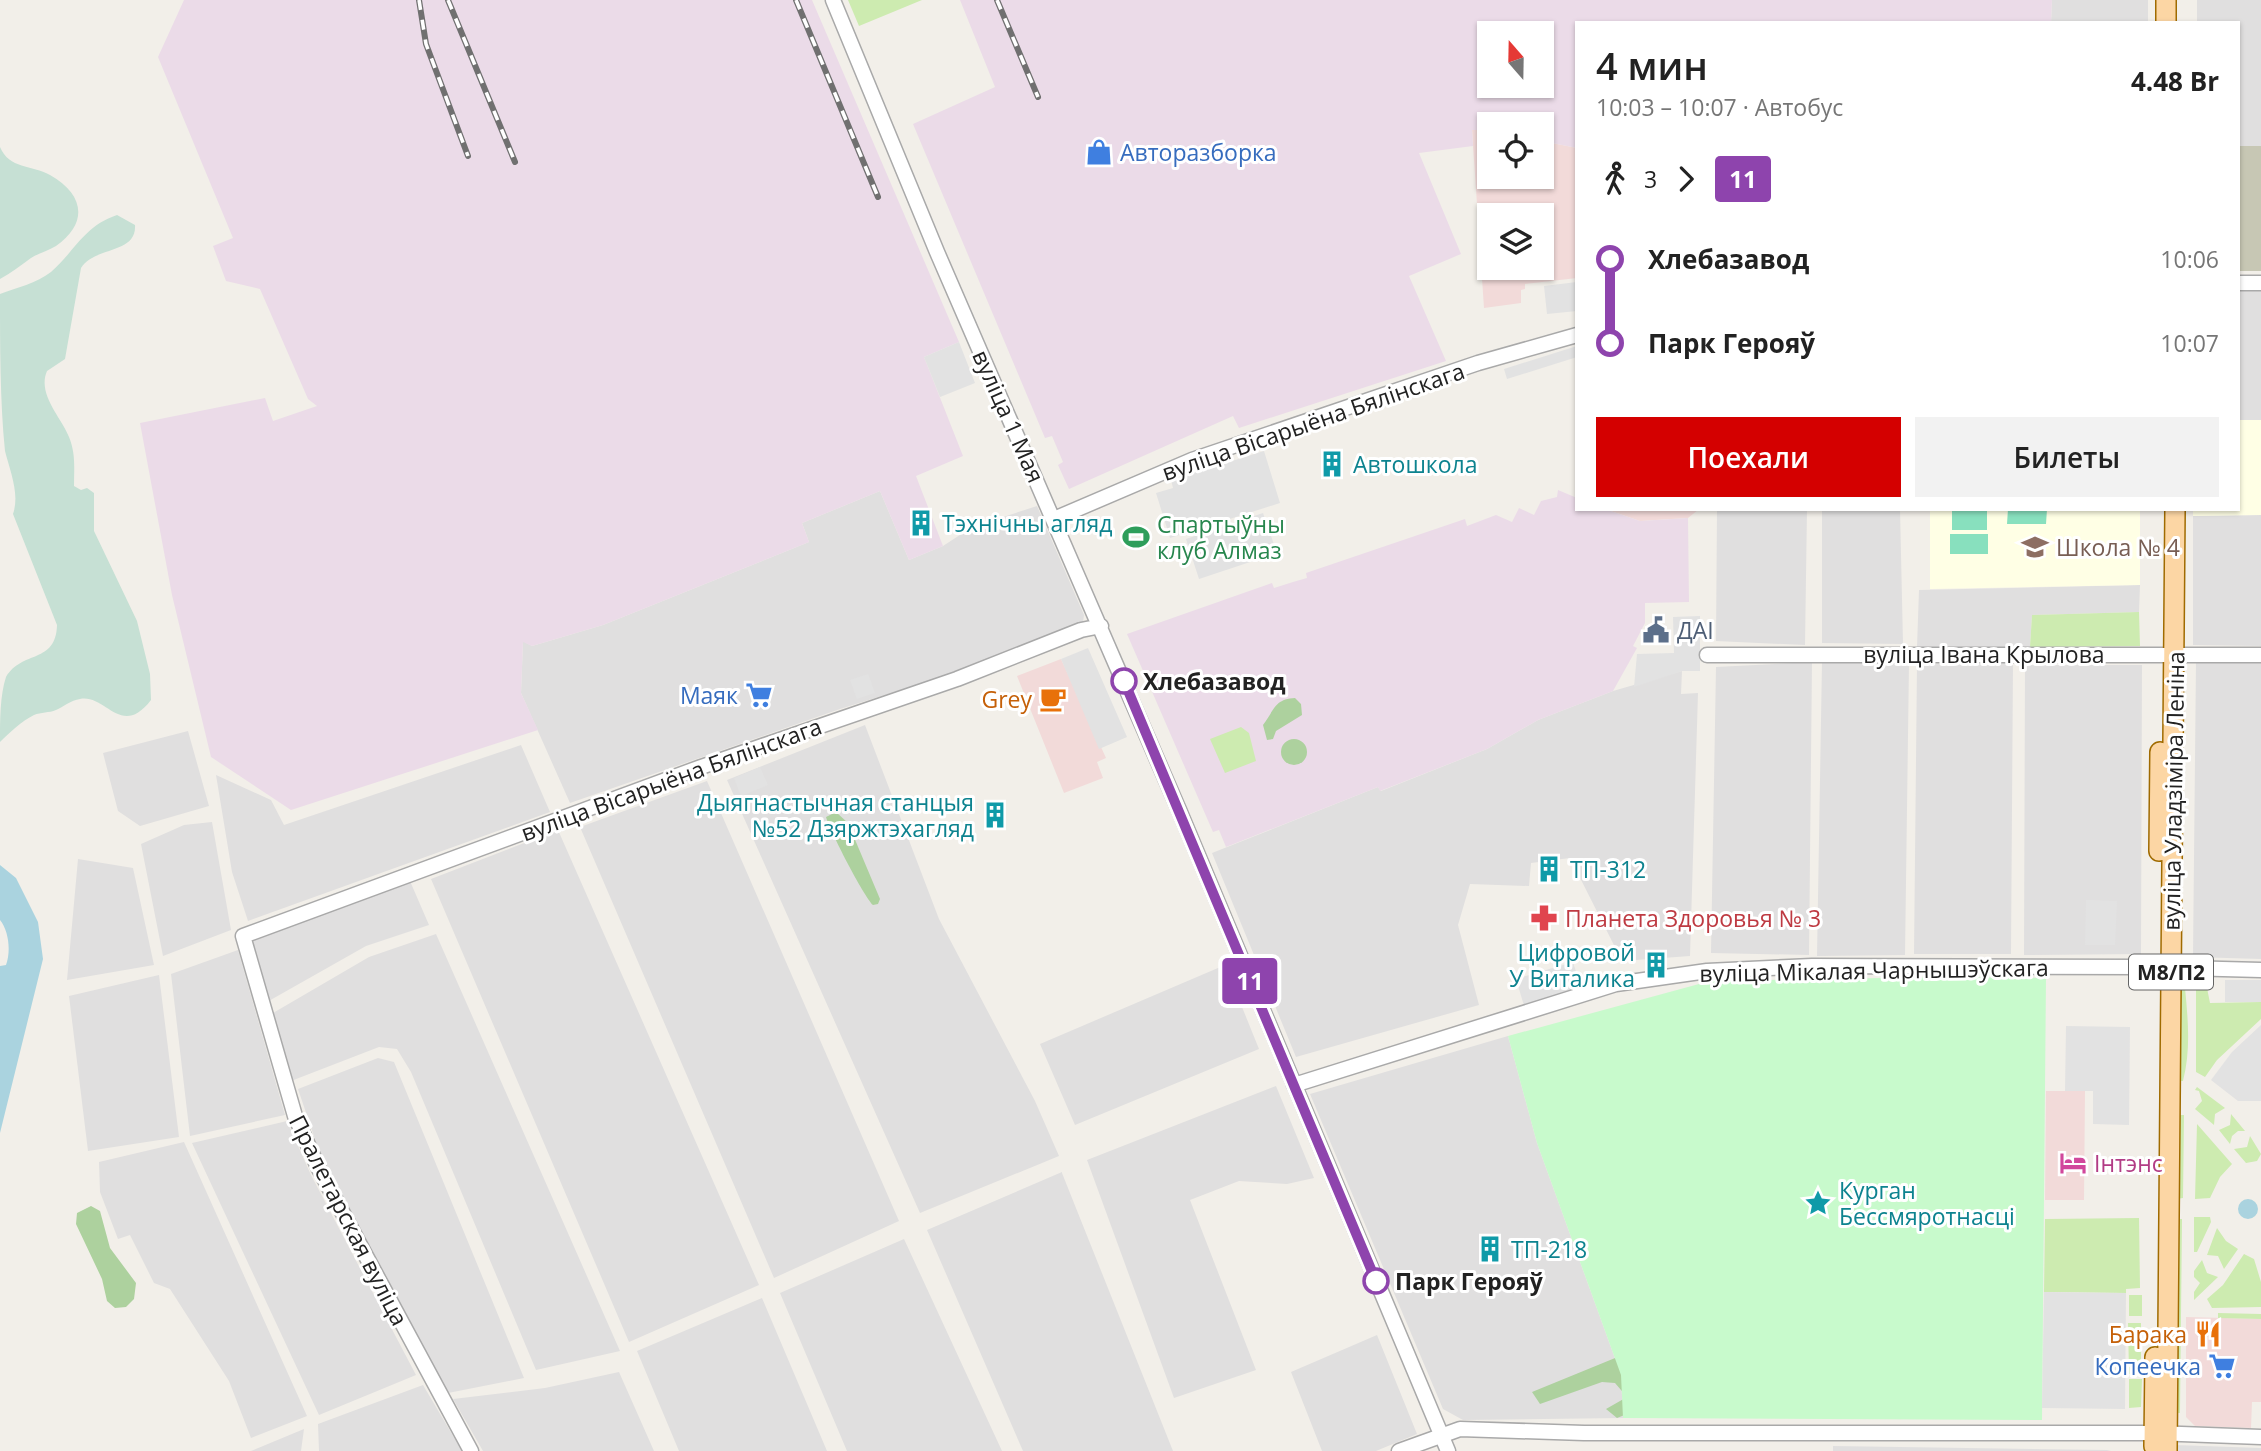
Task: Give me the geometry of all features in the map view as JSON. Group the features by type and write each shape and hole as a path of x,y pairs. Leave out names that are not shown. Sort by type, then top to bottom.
{"main road":[{"path":"2166,0 2166,21"},
{"path":"2178,0 2178,21"},
{"name":"вуліца Уладзіміра Леніна","path":"2162,511 2168,654"},
{"name":"вуліца Уладзіміра Леніна","path":"2161,1442 2168,654 2175,511"}],"street":[{"name":"вуліца 1 Мая","path":"833,0 937,252 1101,626 1448,1451"},
{"path":"2240,283 2261,283"},
{"name":"вуліца Вісарыёна Бялінскага","path":"1054,519 1192,460 1478,363 1575,336"},
{"name":"вуліца Вісарыёна Бялінскага","path":"243,936 663,781 957,679 1081,630 1101,626"},
{"name":"вуліца Івана Крылова","path":"1707,654 2261,655"},
{"name":"Пралетарская вуліца","path":"243,936 295,1116 318,1167 471,1451"},
{"name":"вуліца Мікалая Чарнышэўскага","path":"1294,1085 1629,981 1707,971 1812,966 2165,967 2261,970"},
{"path":"1399,1451 1441,1433 1460,1429 2161,1442 2261,1437"}],"shaded area":[{"path":"184,0 812,0 959,342 924,357 963,456 916,476 943,546 909,560 880,491 802,523 809,542 603,625 532,646 523,642 521,693 538,730 291,810 211,757 172,595 140,423 265,398 273,421 317,406 308,399 260,289 226,281 213,246 233,238 158,57"},
{"path":"960,0 2052,0 2051,21 1575,21 1575,148 1554,143 1554,112 1477,112 1477,130 1472,130 1473,146 1419,153 1461,254 1409,276 1446,361 1239,428 1233,416 1069,489 1058,465 1063,462 1052,436 1045,438 913,124 995,87"},
{"path":"2052,0 2148,0 2148,21 2051,21"},
{"path":"2197,0 2261,0 2261,146 2240,146 2240,21 2197,21"},
{"path":"1472,130 1477,130 1477,189 1554,189 1554,143 1575,148 1575,278 1525,284 1525,289 1521,290 1521,303 1484,308 1482,280 1554,280 1554,203 1477,204"},
{"path":"2240,146 2261,146 2261,271 2240,271"},
{"path":"0,147 15,163 50,175 70,191 76,200 78,218 67,237 56,246 31,258 0,279"},
{"path":"117,215 135,225 134,234 122,246 96,256 81,268 65,359 47,371 45,388 71,443 74,486 81,490 87,488 94,493 94,531 137,621 150,674 151,700 131,716 122,716 89,699 77,700 56,710 30,717 0,742 1,700 6,677 21,663 51,646 57,625 13,514 15,491 5,451 2,413 0,294 51,272 88,232"},
{"path":"1575,282 1575,311 1547,314 1544,286"},
{"path":"2261,290 2261,420 2240,420 2240,291"},
{"path":"959,342 975,383 940,397 924,357"},
{"path":"1575,347 1575,358 1507,379 1504,369"},
{"path":"2240,420 2261,420 2261,515 2193,516 2193,511 2240,511"},
{"path":"1264,451 1280,503 1170,538 1156,493 1173,488 1171,480"},
{"path":"1558,490 1575,497 1575,511 1611,511 1640,521 1688,518 1689,602 1645,603 1645,623 1633,646 1637,648 1613,691 1538,720 1487,749 1380,791 1378,787 1226,847 1219,830 1213,832 1127,634 1272,583 1274,588 1307,578 1306,573 1465,519 1467,526 1496,515 1512,522 1519,508 1534,515 1541,501 1557,497"},
{"path":"880,491 909,560 943,546 972,527 1037,506 1084,615 1083,622 945,676 840,709 570,803 521,693 523,641 532,646 603,625 809,542 802,523"},
{"path":"1611,511 1697,511 1688,518 1640,521"},
{"path":"1717,511 1807,511 1805,645 1716,641"},
{"path":"1822,511 1900,511 1903,644 1822,643"},
{"name":"Школа № 4","path":"1930,511 2140,511 2140,585 1930,589"},
{"path":"1263,513 1277,553 1199,579 1186,539"},
{"path":"2261,515 2261,646 2193,645 2193,516"},
{"path":"2140,585 2139,612 2032,615 2030,647 1917,647 1919,590"},
{"path":"1700,616 1700,671 1682,671 1634,687 1637,654 1674,653 1673,617"},
{"path":"1088,648 1127,737 1099,749 1061,659"},
{"path":"1061,659 1106,758 1097,762 1103,778 1064,793 1017,676"},
{"path":"2196,661 2261,662 2261,959 2193,957"},
{"path":"1812,662 1809,955 1711,953 1716,667"},
{"path":"1822,662 1909,663 1905,955 1817,956"},
{"path":"2013,663 2011,954 1914,954 1917,664"},
{"path":"2025,665 2142,665 2141,954 2024,955"},
{"path":"1682,671 1681,694 1698,693 1690,956 1622,961 1570,858 1531,863 1529,886 1470,884 1458,925 1479,1005 1296,1057 1212,853 1378,787 1381,791 1487,749 1538,720 1613,691"},
{"path":"868,674 875,693 857,699 850,680"},
{"path":"865,725 939,919 1035,1101 1059,1156 920,1213 727,780"},
{"path":"188,731 209,806 140,826 118,811 103,753"},
{"path":"521,745 550,812 248,921 232,872 216,775 271,800 284,825"},
{"path":"760,767 768,785 741,796 734,778"},
{"path":"707,781 899,1221 774,1278 580,827"},
{"path":"212,822 231,930 163,956 141,844 184,825"},
{"path":"558,830 759,1285 629,1342 431,879"},
{"path":"78,859 133,868 154,965 67,980"},
{"path":"410,881 429,925 366,946 267,1002 253,941"},
{"path":"2086,900 2117,901 2115,945 2085,945"},
{"path":"436,934 620,1351 536,1370 411,1072 397,1049 379,1047 291,1081 273,1013 369,957"},
{"path":"238,950 285,1115 190,1136 171,974"},
{"path":"1573,962 1582,991 1525,1009 1516,979"},
{"path":"1225,965 1259,1049 1075,1125 1040,1044"},
{"path":"159,975 179,1137 88,1151 69,996"},
{"path":"2225,980 2261,980 2261,1002 2225,1002"},
{"path":"2261,1025 2261,1101 2238,1101 2211,1080 2232,1052"},
{"path":"2066,1026 2130,1027 2129,1125 2093,1124 2093,1091 2065,1091"},
{"path":"1508,1036 1537,1143 1621,1375 1623,1418 1463,1420 1443,1409 1310,1094"},
{"path":"378,1058 394,1062 524,1378 448,1393 321,1157 298,1089"},
{"path":"1276,1086 1314,1178 1287,1184 1239,1181 1190,1200 1256,1370 1174,1398 1087,1160"},
{"path":"2046,1091 2085,1091 2084,1200 2045,1200"},
{"path":"287,1121 311,1175 416,1375 319,1415 192,1143"},
{"path":"184,1142 307,1416 251,1438 229,1381 170,1289 154,1283 130,1235 118,1239 100,1192 99,1162"},
{"path":"1062,1172 1173,1451 1023,1451 927,1230"},
{"path":"904,1239 1002,1451 847,1451 780,1293"},
{"path":"2044,1292 2126,1293 2125,1409 2042,1408"},
{"path":"762,1298 827,1451 679,1451 637,1351"},
{"path":"2186,1317 2261,1319 2261,1402 2252,1402 2251,1428 2195,1426 2186,1417"},
{"path":"1377,1335 1417,1434 1376,1451 1322,1451 1291,1372"},
{"path":"619,1372 654,1451 483,1451 453,1399 545,1388"},
{"path":"423,1385 462,1451 319,1451 318,1424"},
{"path":"304,1429 301,1451 251,1451"},
{"path":"2175,1445 2261,1448 2261,1451 2175,1451"},
{"path":"1833,1446 2107,1450 2111,1451 1833,1451"}],"green space":[{"path":"848,0 922,0 859,26"},
{"path":"1952,511 1987,511 1987,530 1952,530"},
{"path":"2008,511 2047,511 2046,524 2007,524"},
{"path":"1950,534 1988,534 1988,554 1950,554"},
{"path":"2139,612 2140,646 2030,647 2032,615"},
{"path":"1295,698 1301,704 1302,715 1276,731 1273,739 1267,740 1263,725 1272,711 1279,703"},
{"path":"1241,727 1249,733 1256,761 1225,773 1210,739"},
{"path":"1294,739 1303,743 1307,752 1303,761 1294,765 1285,761 1281,752 1285,743"},
{"path":"836,812 848,823 880,899 878,904 873,905 868,899 834,835 826,817"},
{"path":"2046,978 2042,1420 1623,1418 1621,1375 1537,1143 1508,1036 1710,981"},
{"path":"2196,983 2206,983 2210,1003 2261,1002 2261,1019 2217,1060 2205,1077 2196,1072"},
{"path":"2177,987 2185,988 2187,1011 2188,1046 2183,1081 2176,1081"},
{"path":"2197,1087 2225,1108 2215,1114 2214,1125 2195,1109 2202,1101 2199,1091 2195,1090"},
{"path":"2231,1114 2245,1131 2238,1131 2232,1136 2230,1144 2219,1130 2230,1125"},
{"path":"2177,1115 2184,1115 2183,1198 2176,1199"},
{"path":"2197,1124 2232,1164 2220,1177 2210,1198 2195,1199"},
{"path":"2250,1136 2261,1154 2257,1161 2246,1163 2234,1149 2247,1147"},
{"path":"91,1206 100,1211 110,1248 136,1283 134,1299 126,1307 115,1308 107,1301 102,1279 76,1224 77,1213"},
{"path":"2194,1217 2210,1217 2211,1222 2197,1252 2194,1252"},
{"path":"2139,1218 2140,1288 2126,1289 2126,1293 2044,1292 2045,1219"},
{"path":"2175,1219 2182,1219 2180,1413 2173,1413"},
{"path":"2217,1228 2226,1241 2238,1249 2224,1269 2218,1256 2207,1255"},
{"path":"2244,1254 2254,1259 2261,1282 2261,1307 2212,1308 2207,1299 2223,1285"},
{"path":"2202,1260 2207,1273 2218,1277 2194,1300 2194,1292 2200,1283 2194,1277 2194,1271"},
{"path":"2129,1295 2142,1295 2142,1316 2129,1316"},
{"path":"2218,1313 2261,1314 2261,1319 2218,1318"},
{"path":"2128,1323 2141,1323 2141,1373 2129,1374"},
{"path":"1620,1356 1632,1412 1617,1418 1606,1409 1627,1397 1615,1383 1602,1382 1540,1404 1532,1392"},
{"path":"2129,1379 2142,1379 2141,1407 2129,1408"}],"water":[{"path":"0,865 16,878 38,922 43,959 0,1133 0,966 6,965 9,948 0,920"},
{"path":"2248,1199 2255,1202 2258,1209 2255,1216 2248,1219 2241,1216 2238,1209 2241,1202"}],"railway":[{"path":"419,0 426,44 468,156"},
{"path":"448,0 515,162"},
{"path":"796,0 878,197"},
{"path":"997,0 1038,97"}],"bus line":[{"name":"11","path":"1124,681 1376,1281"}],"place":[{"name":"Авторазборка","path":"1099,152"},
{"name":"Автошкола","path":"1332,464"},
{"name":"Тэхнічны агляд","path":"921,523"},
{"name":"Спартыўны клуб Алмаз","path":"1136,537"},
{"name":"Школа № 4","path":"2035,547"},
{"name":"ДАІ","path":"1656,630"},
{"name":"Хлебазавод","path":"1124,681"},
{"name":"Маяк","path":"759,695"},
{"name":"Grey","path":"1053,699"},
{"name":"Дыягнастычная станцыя №52 Дзяржтэхагляд","path":"995,815"},
{"name":"ТП-312","path":"1549,869"},
{"name":"Планета Здоровья № 3","path":"1544,918"},
{"name":"Цифровой У Виталика","path":"1656,965"},
{"name":"Інтэнс","path":"2073,1163"},
{"name":"Курган Бессмяротнасці","path":"1818,1203"},
{"name":"ТП-218","path":"1490,1249"},
{"name":"Парк Герояў","path":"1376,1281"},
{"name":"Барака","path":"2208,1334"},
{"name":"Копеечка","path":"2222,1366"}]}
